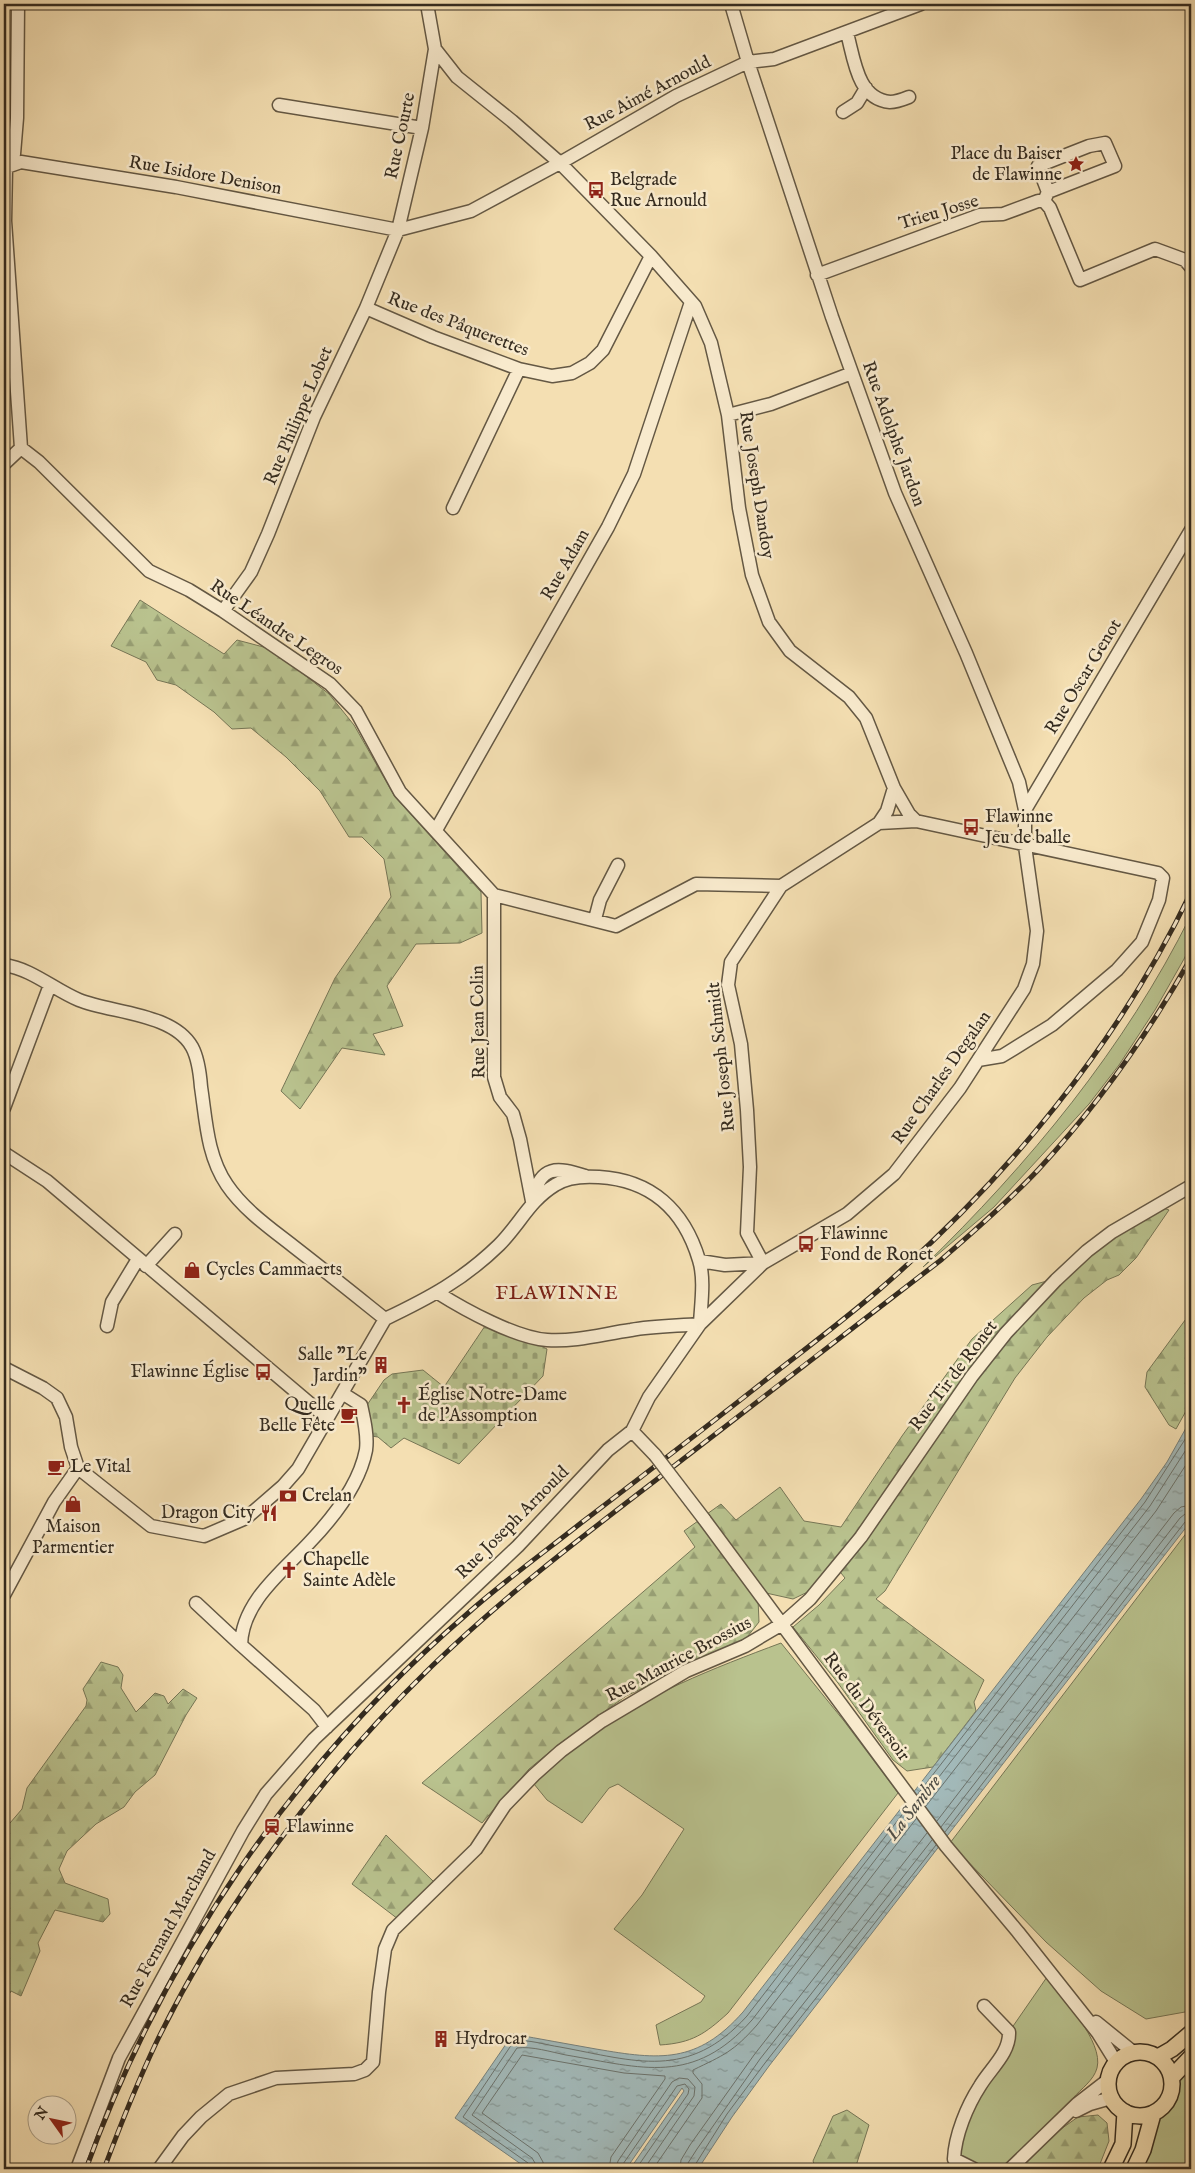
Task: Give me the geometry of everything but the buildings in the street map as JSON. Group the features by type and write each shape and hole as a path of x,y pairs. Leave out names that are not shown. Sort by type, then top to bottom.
{"main road":[{"path":"1158,2057 1172,2049 1191,2032"},
{"path":"1133,2052 1150,2053 1158,2057 1166,2065 1172,2076 1169,2099 1153,2114 1139,2116 1125,2112 1111,2098 1108,2080 1116,2062 1133,2052"},
{"path":"1172,2076 1191,2057"},
{"path":"1111,2169 1123,2144 1125,2112"},
{"path":"1134,2169 1143,2150 1153,2114"}],"street":[{"path":"4,464 21,448 5,221 5,168 14,154 17,118 18,4"},
{"path":"427,4 435,49"},
{"name":"Rue Adolphe Jardon","path":"732,4 748,62 817,274 895,493 966,653 1019,782 1025,810"},
{"name":"Rue Aimé Arnould","path":"398,230 471,211 560,163 676,96 748,62 774,59 921,4"},
{"path":"847,33 862,85 873,96 891,102 909,98"},
{"name":"Rue Courte","path":"398,230 422,128 435,49"},
{"name":"Rue Joseph Dandoy","path":"435,49 457,77 560,163 651,256 694,306 711,343 728,415 739,508 752,575 769,622 790,651 849,697 866,718 894,788 909,814 916,822"},
{"path":"843,112 857,103 866,88"},
{"path":"279,105 422,128"},
{"path":"1046,196 1114,166 1106,143 1089,146 1038,166 1046,196 1050,208 1080,280 1155,249 1185,260 1191,267"},
{"name":"Rue Isidore Denison","path":"5,168 21,162 176,187 398,230"},
{"name":"Trieu Josse","path":"817,274 980,215 1003,214 1038,201 1046,196"},
{"name":"Rue Philippe Lobet","path":"223,611 251,572 314,417 366,308 398,230"},
{"name":"Rue des Pâquerettes","path":"366,308 433,337 519,369 552,376 572,373 590,363 604,350 651,256"},
{"name":"Rue Adam","path":"436,830 608,527 634,474 691,302"},
{"path":"453,508 519,369"},
{"path":"728,415 772,404 852,373"},
{"name":"Rue Léandre Legros","path":"21,448 39,462 149,571 189,590 223,611 330,684 356,711 400,792 494,895"},
{"name":"Rue Oscar Genot","path":"1025,810 1191,530"},
{"path":"879,823 887,811 894,788"},
{"path":"1025,810 1025,846"},
{"path":"879,823 916,822 1158,873 1163,878 1159,900 1142,942 1117,970 1052,1025 1002,1056 978,1060"},
{"name":"Rue Joseph Schmidt","path":"762,1263 748,1233 750,1167 747,1110 741,1044 728,985 731,962 780,886 879,823"},
{"name":"Rue Charles Degalan","path":"700,1324 762,1263 847,1214 873,1194 894,1174 930,1130 978,1060 1024,989 1033,964 1036,931 1025,846"},
{"path":"595,920 600,900 618,865"},
{"path":"494,895 616,926 696,884 780,886"},
{"name":"Rue Jean Colin","path":"494,895 494,1077 500,1097 512,1114 520,1139 532,1201"},
{"path":"4,965 34,975 80,1000 151,1019 171,1027 192,1047 199,1071 213,1156 219,1172 228,1186 254,1216 385,1319"},
{"path":"4,1108 50,985"},
{"path":"4,1153 47,1181 327,1418"},
{"path":"4,1368 43,1388 57,1398 66,1416 71,1447 78,1468 151,1526 204,1536 246,1518 283,1486 298,1469 385,1319 438,1293 469,1272 516,1227 532,1201 557,1184 585,1176 620,1178 648,1189 669,1204 686,1229 700,1261 700,1324 633,1329 578,1339 546,1340 526,1336 456,1305 438,1293"},
{"name":"Rue Tir de Ronet","path":"782,1624 820,1588 861,1537 972,1376 1006,1333 1087,1250 1112,1232 1191,1186"},
{"path":"107,1326 112,1302 142,1262 175,1234"},
{"name":"Rue Charles Degalan","path":"700,1261 724,1265 762,1263"},
{"name":"Rue Joseph Arnould","path":"327,1727 518,1546 608,1450 632,1430 649,1396 700,1324"},
{"path":"242,1645 242,1635 252,1606 335,1513 359,1475 366,1449 366,1434 361,1405 342,1393"},
{"name":"Rue du Déversoir","path":"632,1430 655,1456 704,1519 955,1857 1098,2033 1116,2062"},
{"path":"4,1595 54,1502 78,1468"},
{"path":"196,1603 314,1710 327,1727"},
{"name":"Rue Maurice Brossius","path":"158,2169 201,2117 229,2094 276,2078 354,2074 365,2070 373,2062 383,1966 386,1949 393,1930 476,1849 505,1805 534,1774 561,1751 602,1721 649,1691 686,1671 745,1646 782,1624"},
{"name":"Rue Fernand Marchand","path":"77,2169 119,2058 243,1831 266,1794 285,1770 327,1727"},
{"name":"Rue du Déversoir","path":"1074,2003 1133,2052"},
{"path":"974,2169 951,2164 955,2146 966,2114 979,2087 1009,2043 1009,2032 984,2006"},
{"path":"1010,2169 1077,2104 1108,2080"},
{"path":"1062,2120 1090,2104 1111,2098"}],"green space":[{"path":"140,600 224,654 237,640 271,649 329,694 354,725 395,797 481,892 482,933 460,943 416,944 387,986 403,1026 373,1034 385,1055 342,1048 300,1109 281,1091 335,978 391,897 384,859 362,837 349,837 320,791 286,757 251,728 232,729 214,712 176,685 157,680 146,662 111,646"},
{"path":"1191,915 1191,945 1155,1010 1119,1065 1089,1104 994,1207 923,1267 1000,1187 1072,1102 1136,1012 1165,964"},
{"path":"1156,1206 1169,1210 1136,1258 1119,1275 1107,1280 1084,1298 1047,1337 1015,1378 885,1591 876,1599 984,1680 974,1702 976,1711 933,1767 907,1771 893,1760 838,1683 793,1627 819,1605 845,1578 837,1568 972,1376 1056,1280"},
{"path":"1047,1281 1003,1328 945,1403 885,1493 816,1588 793,1599 766,1593 707,1514 721,1504 736,1520 780,1487 804,1521 841,1527 902,1436 972,1339 1032,1285"},
{"path":"1191,1312 1191,1402 1176,1429 1169,1425 1145,1387 1147,1372"},
{"path":"489,1320 547,1349 543,1376 459,1464 404,1438 391,1448 378,1437 371,1436 368,1417 370,1416 365,1408 384,1380 392,1374 423,1370 444,1387"},
{"path":"698,1521 758,1599 759,1622 744,1641 626,1696 558,1745 529,1769 482,1823 422,1783 695,1547 684,1531"},
{"path":"1191,1527 1191,2005 1185,2012 1146,2019 1101,1991 1046,1942 950,1843"},
{"path":"781,1643 844,1721 898,1793 728,2013 705,2032 690,2040 660,2045 656,2025 701,2002 705,1996 614,1929 642,1895 684,1829 618,1784 609,1788 582,1823 547,1800 534,1784 586,1738 632,1709 680,1684 730,1662"},
{"path":"101,1662 118,1667 123,1675 121,1688 136,1712 155,1693 164,1696 168,1704 183,1689 197,1698 186,1715 155,1775 135,1792 124,1807 96,1824 67,1851 59,1869 65,1883 108,1899 110,1914 103,1922 55,1910 38,1943 40,1951 21,1996 11,1991 10,1993 6,1992 4,1997 4,1830 22,1809 27,1788 86,1706 87,1700 83,1689"},
{"path":"386,1835 434,1882 398,1919 352,1884"},
{"path":"1047,1977 1088,2033 1097,2057 1097,2068 1090,2080 1073,2098 1077,2104 1010,2169 973,2169 954,2159 955,2146 1009,2032"},
{"path":"1191,2055 1191,2169 1140,2169 1151,2152 1153,2114 1168,2098 1172,2077"},
{"path":"847,2110 869,2125 855,2169 816,2169 813,2161 833,2116"},
{"path":"1098,2115 1107,2123 1109,2141 1098,2169 1019,2169 1051,2136 1078,2117"}],"water":[{"name":"La Sambre","path":"1191,1419 1191,1521 769,2066 732,2117 698,2169 630,2169 684,2091 682,2088 626,2169 528,2169 455,2118 513,2034 619,2053 659,2056 693,2049 710,2041 726,2029 743,2012 1141,1499 1167,1462"}],"railway":[{"path":"86,2169 117,2090 154,2013 195,1939 241,1867 291,1798 346,1733 404,1672 481,1602 853,1311 927,1247 1015,1155 1056,1106 1094,1055 1130,1002 1162,948 1191,892"},
{"path":"104,2169 157,2041 213,1939 279,1841 352,1750 432,1666 513,1593 598,1524 941,1260 1003,1205 1027,1182 1060,1145 1121,1068 1140,1041 1191,958"}],"place":[{"name":"Place du Baiser de Flawinne","path":"1076,164"},
{"name":"Belgrade Rue Arnould","path":"596,190"},
{"name":"Flawinne Jeu de balle","path":"971,827"},
{"name":"Flawinne Fond de Ronet","path":"806,1244"},
{"name":"Cycles Cammaerts","path":"192,1270"},
{"name":"Salle \"Le Jardin\"","path":"381,1365"},
{"name":"Flawinne Église","path":"263,1372"},
{"name":"Église Notre-Dame de l'Assomption","path":"404,1405"},
{"name":"Quelle Belle Fête","path":"349,1415"},
{"name":"Le Vital","path":"56,1467"},
{"name":"Crelan","path":"288,1496"},
{"name":"Maison Parmentier","path":"73,1504"},
{"name":"Dragon City","path":"269,1513"},
{"name":"Chapelle Sainte Adèle","path":"289,1570"},
{"name":"Flawinne","path":"272,1827"},
{"name":"Hydrocar","path":"441,2039"}],"district":[{"name":"FLAWINNE","path":"557,1293"}]}
